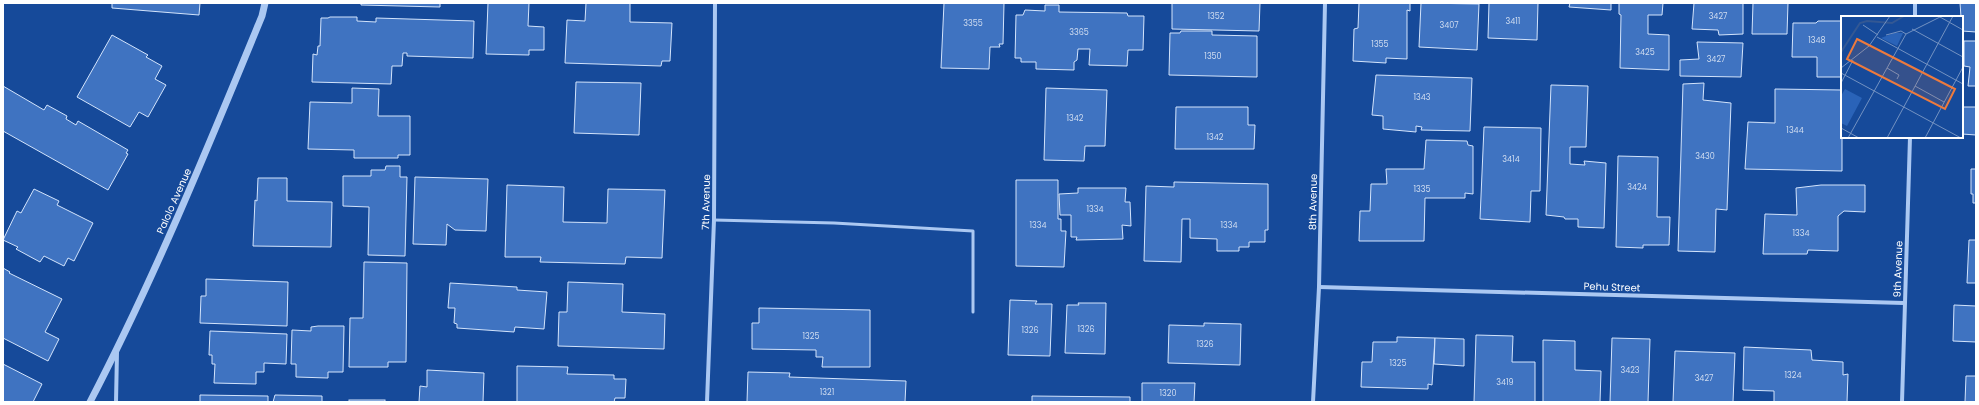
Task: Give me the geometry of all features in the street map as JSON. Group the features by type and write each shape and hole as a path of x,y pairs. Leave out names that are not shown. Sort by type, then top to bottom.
{"street":[{"name":"Palolo Avenue","path":"90,402 117,350 190,191 262,16 265,3"},
{"name":"7th Avenue","path":"707,402 714,220 715,3"},
{"name":"8th Avenue","path":"1313,402 1319,287 1325,3"},
{"path":"1915,3 1915,16"},
{"name":"9th Avenue","path":"1902,402 1910,138"},
{"name":"Pehu Street","path":"1319,287 1904,303"},
{"path":"116,402 117,350"}],"lane":[{"path":"714,220 834,223 973,231 973,312"}],"building":[{"path":"112,3 200,3 199,15 112,8"},
{"path":"361,3 440,3 440,7 361,5"},
{"path":"488,3 529,3 528,26 544,27 544,50 529,50 529,55 486,54"},
{"path":"586,3 630,3 630,22 672,23 670,61 662,61 661,66 565,63 567,20 585,21"},
{"path":"944,3 1004,3 1003,44 999,44 1000,47 990,47 989,69 941,68"},
{"path":"1172,3 1260,3 1259,31 1172,29"},
{"path":"1359,3 1410,3 1410,11 1407,10 1407,59 1386,58 1386,63 1353,61 1354,29 1358,28"},
{"path":"1421,3 1479,4 1477,50 1419,47"},
{"path":"1489,3 1538,3 1537,40 1488,38"},
{"path":"1570,3 1611,3 1611,10 1569,7"},
{"path":"1619,3 1663,3 1662,15 1648,15 1648,34 1669,35 1669,70 1620,68 1621,15 1619,14"},
{"path":"1694,3 1743,3 1743,34 1719,35 1718,30 1692,29"},
{"path":"1753,3 1788,3 1787,34 1752,34"},
{"path":"1960,3 1976,3 1976,32 1963,31 1963,16 1961,16"},
{"path":"1045,5 1059,5 1059,12 1127,13 1128,16 1144,16 1143,50 1128,50 1127,66 1089,65 1090,49 1078,49 1077,60 1074,62 1074,70 1036,69 1036,62 1021,62 1021,58 1015,58 1016,15 1023,15 1025,10 1045,11"},
{"path":"357,17 357,21 376,22 376,18 474,21 473,58 407,56 407,53 403,53 402,66 392,66 391,84 312,82 313,54 317,55 318,46 320,46 321,18"},
{"path":"1818,21 1841,21 1841,77 1817,77 1817,57 1792,57 1793,23 1816,23"},
{"path":"1181,31 1212,31 1212,35 1257,36 1257,77 1169,75 1170,33 1180,33"},
{"path":"112,35 148,55 146,57 162,66 155,79 166,85 148,117 139,112 130,127 77,97"},
{"path":"1964,41 1976,41 1976,86 1968,86 1970,67 1964,66"},
{"path":"1697,42 1743,43 1741,77 1680,76 1680,60 1699,59"},
{"path":"1376,75 1472,78 1470,131 1421,130 1422,127 1416,126 1416,132 1383,129 1383,116 1372,115"},
{"path":"576,82 641,83 639,135 574,133"},
{"path":"1704,83 1703,100 1731,103 1727,210 1716,209 1715,252 1678,251 1683,84"},
{"path":"1551,85 1588,86 1586,147 1570,147 1570,164 1585,165 1584,161 1606,163 1604,228 1578,227 1578,219 1565,219 1564,217 1546,215"},
{"path":"3,86 44,110 47,105 67,116 66,119 76,125 78,121 128,150 126,153 128,154 108,190 3,131"},
{"path":"352,88 379,89 378,116 410,116 410,155 398,155 398,158 354,158 354,150 308,149 310,102 352,103"},
{"path":"1046,88 1107,90 1105,146 1085,146 1084,161 1044,160"},
{"path":"1775,89 1841,90 1842,171 1745,169 1748,122 1775,123"},
{"path":"1176,107 1248,107 1248,125 1255,125 1254,149 1175,149"},
{"path":"1963,107 1976,107 1976,135 1963,134"},
{"path":"1484,127 1541,128 1540,191 1531,191 1530,222 1480,219"},
{"path":"1426,140 1467,141 1468,145 1473,146 1473,194 1465,193 1465,198 1425,198 1424,241 1359,241 1360,211 1370,211 1371,184 1387,184 1386,169 1424,169"},
{"path":"1618,156 1658,157 1657,217 1670,217 1669,245 1643,245 1643,248 1616,247"},
{"path":"386,166 400,166 400,177 407,177 405,256 368,255 369,207 343,206 343,176 371,176 371,170 385,170"},
{"path":"1971,169 1976,169 1976,203 1973,203 1973,194 1971,194"},
{"path":"415,177 488,179 486,231 455,230 447,224 446,245 413,244"},
{"path":"258,178 287,178 287,201 332,202 331,247 253,246 255,200 257,201"},
{"path":"1016,180 1058,180 1058,219 1061,219 1061,231 1066,231 1064,267 1016,266"},
{"path":"1174,182 1268,184 1268,230 1265,230 1265,242 1249,242 1249,247 1239,247 1239,251 1217,251 1217,239 1190,238 1190,219 1182,219 1181,262 1144,261 1146,186 1174,187"},
{"path":"507,185 564,187 563,222 607,223 608,189 665,190 662,258 626,257 625,264 540,262 541,257 505,257"},
{"path":"1821,185 1865,185 1865,212 1844,211 1838,216 1838,251 1808,250 1807,254 1763,254 1765,214 1797,215 1796,188"},
{"path":"1078,188 1126,188 1125,202 1130,202 1131,226 1122,225 1123,239 1076,240 1077,237 1071,237 1071,215 1060,215 1059,194 1078,193"},
{"path":"34,189 59,201 57,205 93,223 74,261 68,258 64,266 44,256 40,262 16,249 18,247 3,240 17,211 21,213"},
{"path":"1969,240 1976,240 1976,283 1967,283"},
{"path":"364,262 407,263 406,362 388,362 388,367 349,367 350,318 363,318"},
{"path":"3,268 10,272 9,273 62,299 45,332 59,339 48,361 3,338"},
{"path":"206,279 288,282 287,326 200,323 201,296 206,296"},
{"path":"568,282 623,284 622,312 665,314 664,349 558,346 559,312 567,312"},
{"path":"450,283 517,287 517,290 547,292 544,329 515,327 514,332 457,328 457,324 454,323 455,308 448,308"},
{"path":"1010,300 1037,301 1035,304 1052,304 1050,356 1008,355"},
{"path":"1078,303 1106,303 1105,354 1065,353 1067,305 1079,305"},
{"path":"1954,305 1976,306 1976,342 1953,341"},
{"path":"759,308 870,310 870,367 822,367 823,357 816,357 816,350 752,349 752,323 759,323"},
{"path":"1204,323 1241,324 1240,365 1168,363 1169,325 1204,326"},
{"path":"344,326 343,372 328,372 328,378 296,377 296,364 291,364 292,330 311,331 311,327"},
{"path":"210,331 287,334 286,364 264,363 264,372 256,372 256,384 214,383 215,364 212,364 212,355 209,355"},
{"path":"1476,335 1513,336 1512,362 1535,362 1535,402 1474,402"},
{"path":"1397,337 1435,338 1432,385 1428,384 1428,389 1361,387 1362,362 1372,362 1373,342 1397,342"},
{"path":"1435,338 1464,339 1464,366 1434,364"},
{"path":"1612,338 1650,339 1648,402 1610,402"},
{"path":"1543,340 1575,341 1575,370 1601,371 1600,402 1543,402"},
{"path":"1744,347 1811,350 1812,360 1843,362 1843,375 1848,374 1847,402 1774,402 1774,391 1743,390"},
{"path":"1675,351 1735,353 1733,402 1673,402"},
{"path":"3,364 42,384 33,402 3,402"},
{"path":"517,366 568,367 567,374 614,375 614,379 626,379 625,398 615,398 614,402 517,402"},
{"path":"427,370 484,373 483,402 419,402 420,386 427,387"},
{"path":"748,372 790,373 789,377 906,381 905,402 747,402"},
{"path":"1966,376 1976,376 1976,402 1965,402"},
{"path":"1142,383 1195,383 1194,402 1142,402"},
{"path":"200,395 268,396 268,402 200,402"},
{"path":"275,395 322,396 322,402 273,402"},
{"path":"1032,396 1130,397 1130,402 1032,402"},
{"path":"349,400 385,400 385,402 349,402"}]}
